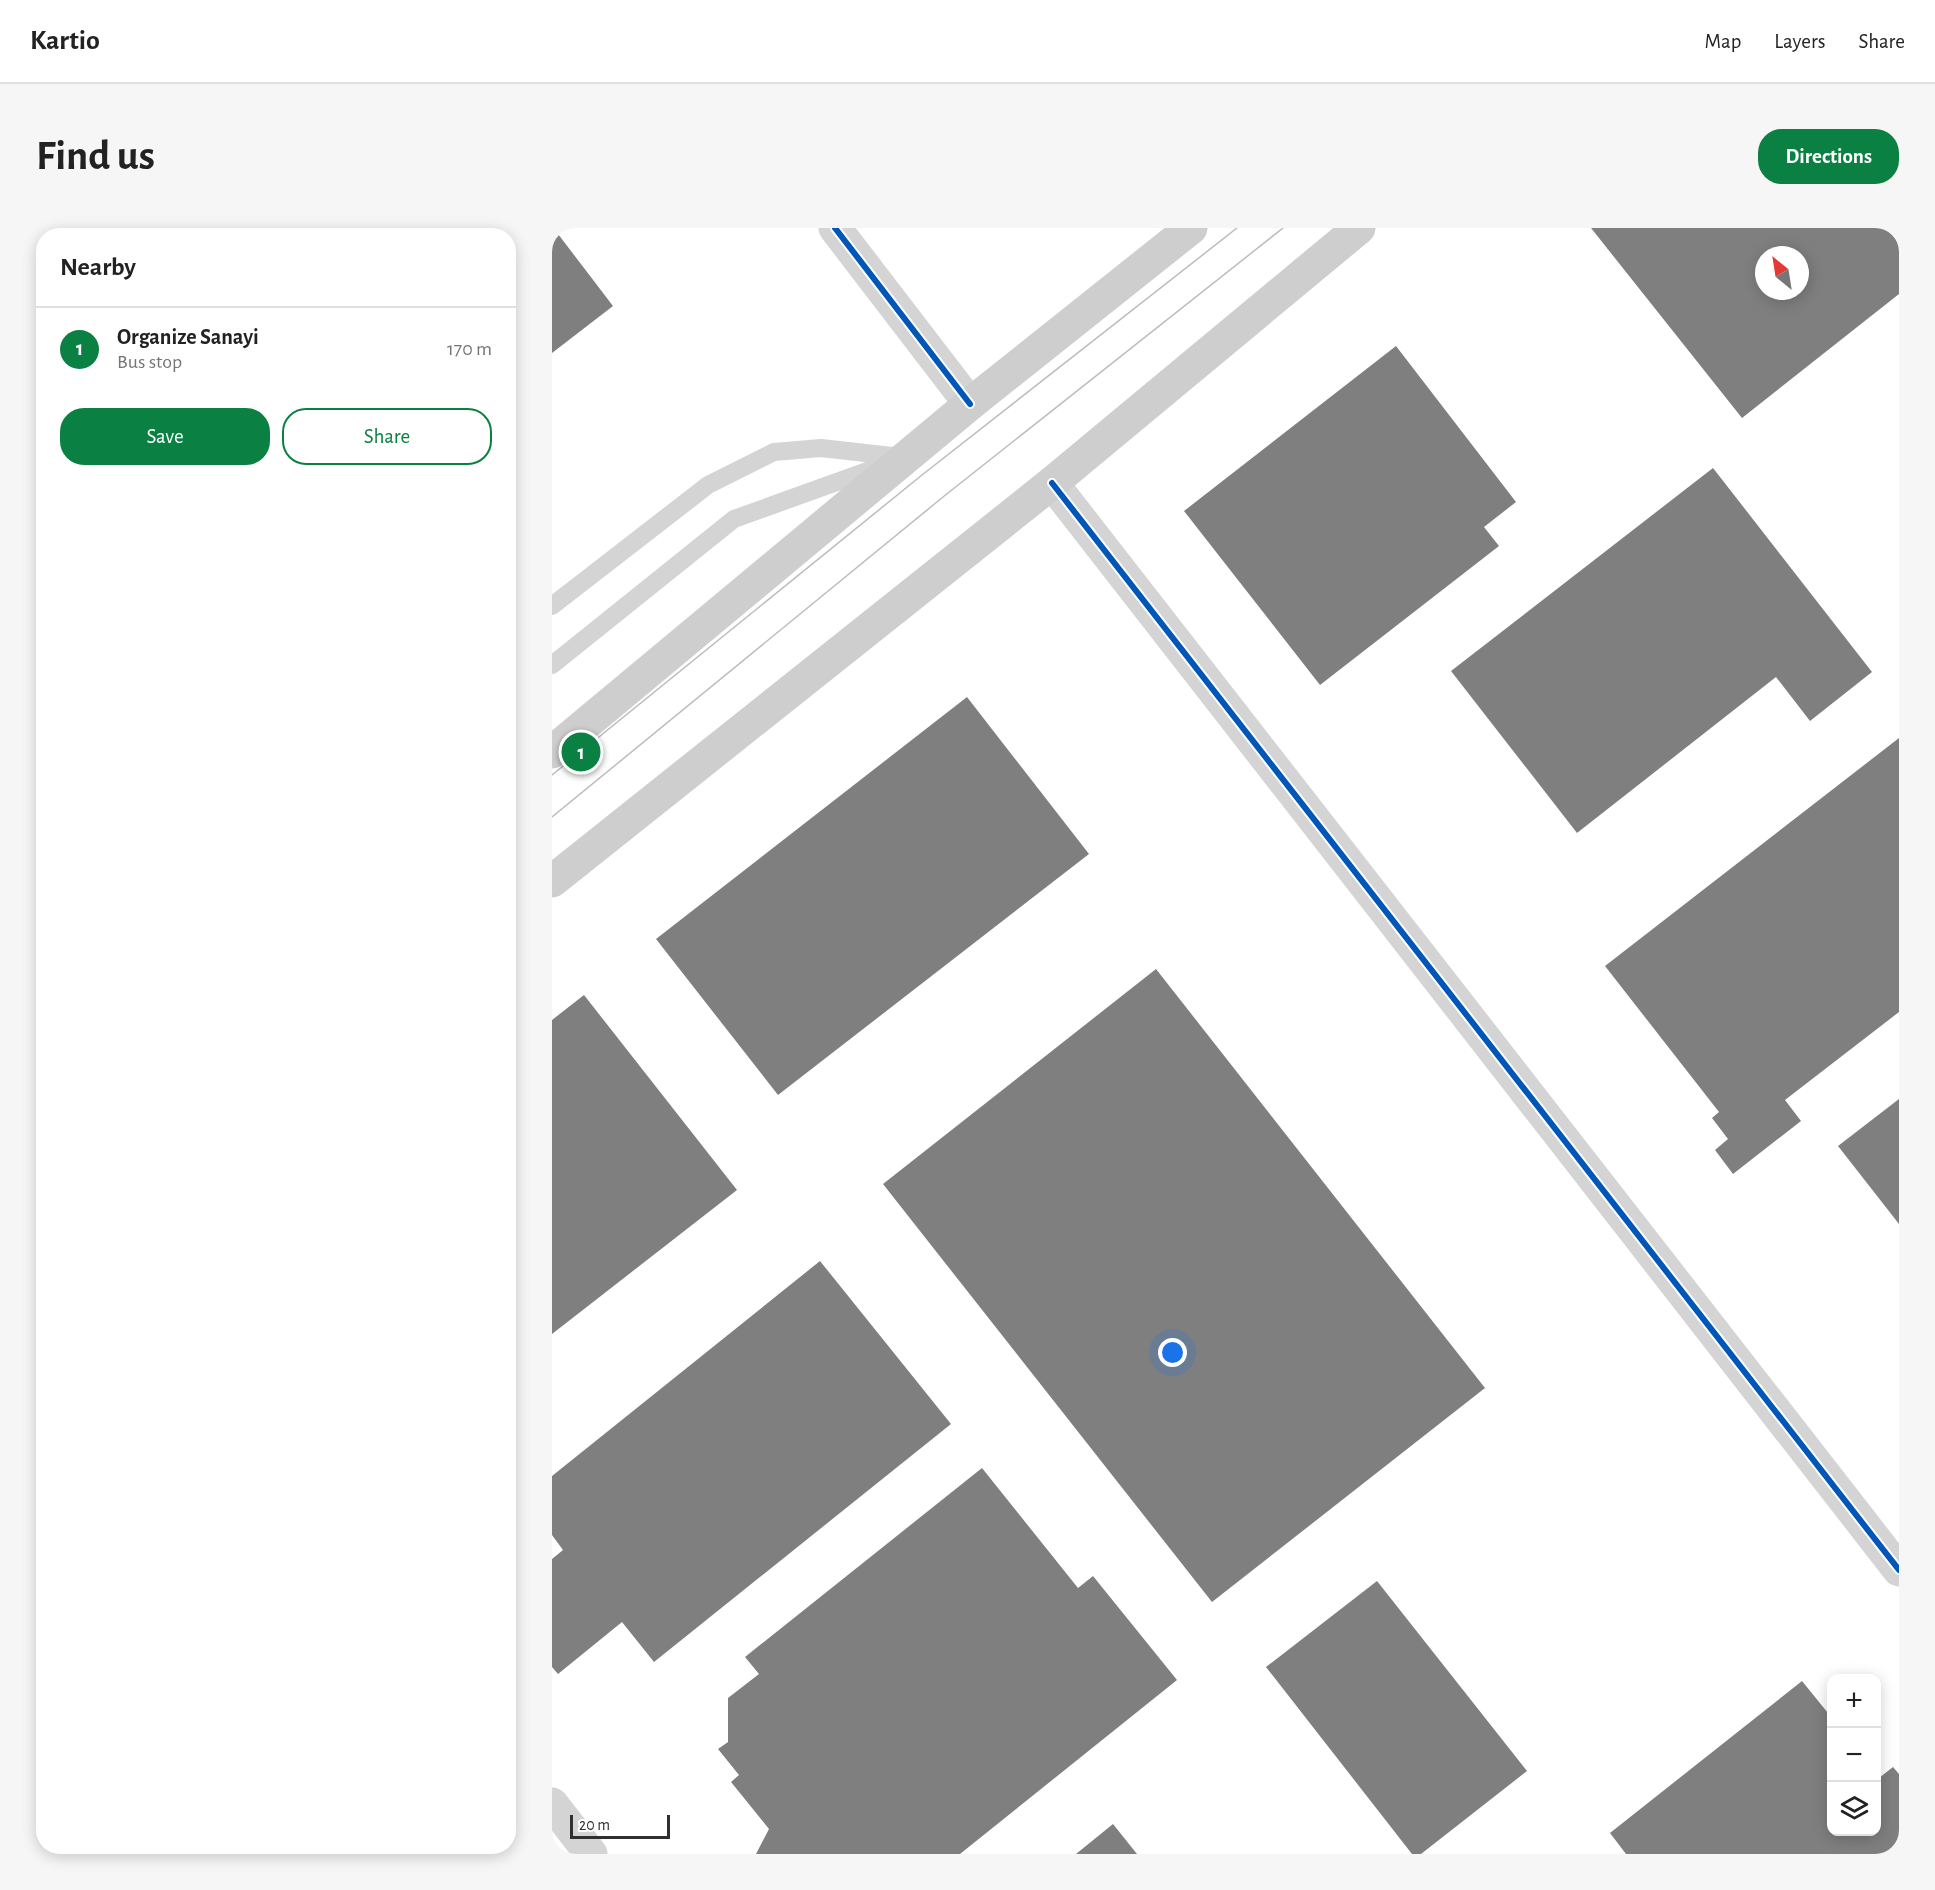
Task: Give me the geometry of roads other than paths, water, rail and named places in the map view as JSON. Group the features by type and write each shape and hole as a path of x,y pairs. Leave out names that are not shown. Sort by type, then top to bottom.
{"main road":[{"path":"552,752 970,404 1191,228"},
{"path":"552,880 1052,483 1359,228"}],"street":[{"path":"835,228 970,404"},
{"path":"1052,483 1899,1570"},
{"path":"552,1804 591,1854"}],"lane":[{"path":"552,606 708,486 774,452 821,448 906,457"},
{"path":"552,665 734,519 906,457"}],"tram line":[{"path":"552,775 922,475 1237,228"},
{"path":"552,817 943,497 1283,228"}],"place":[{"name":"Organize Sanayi","path":"581,752"}]}
